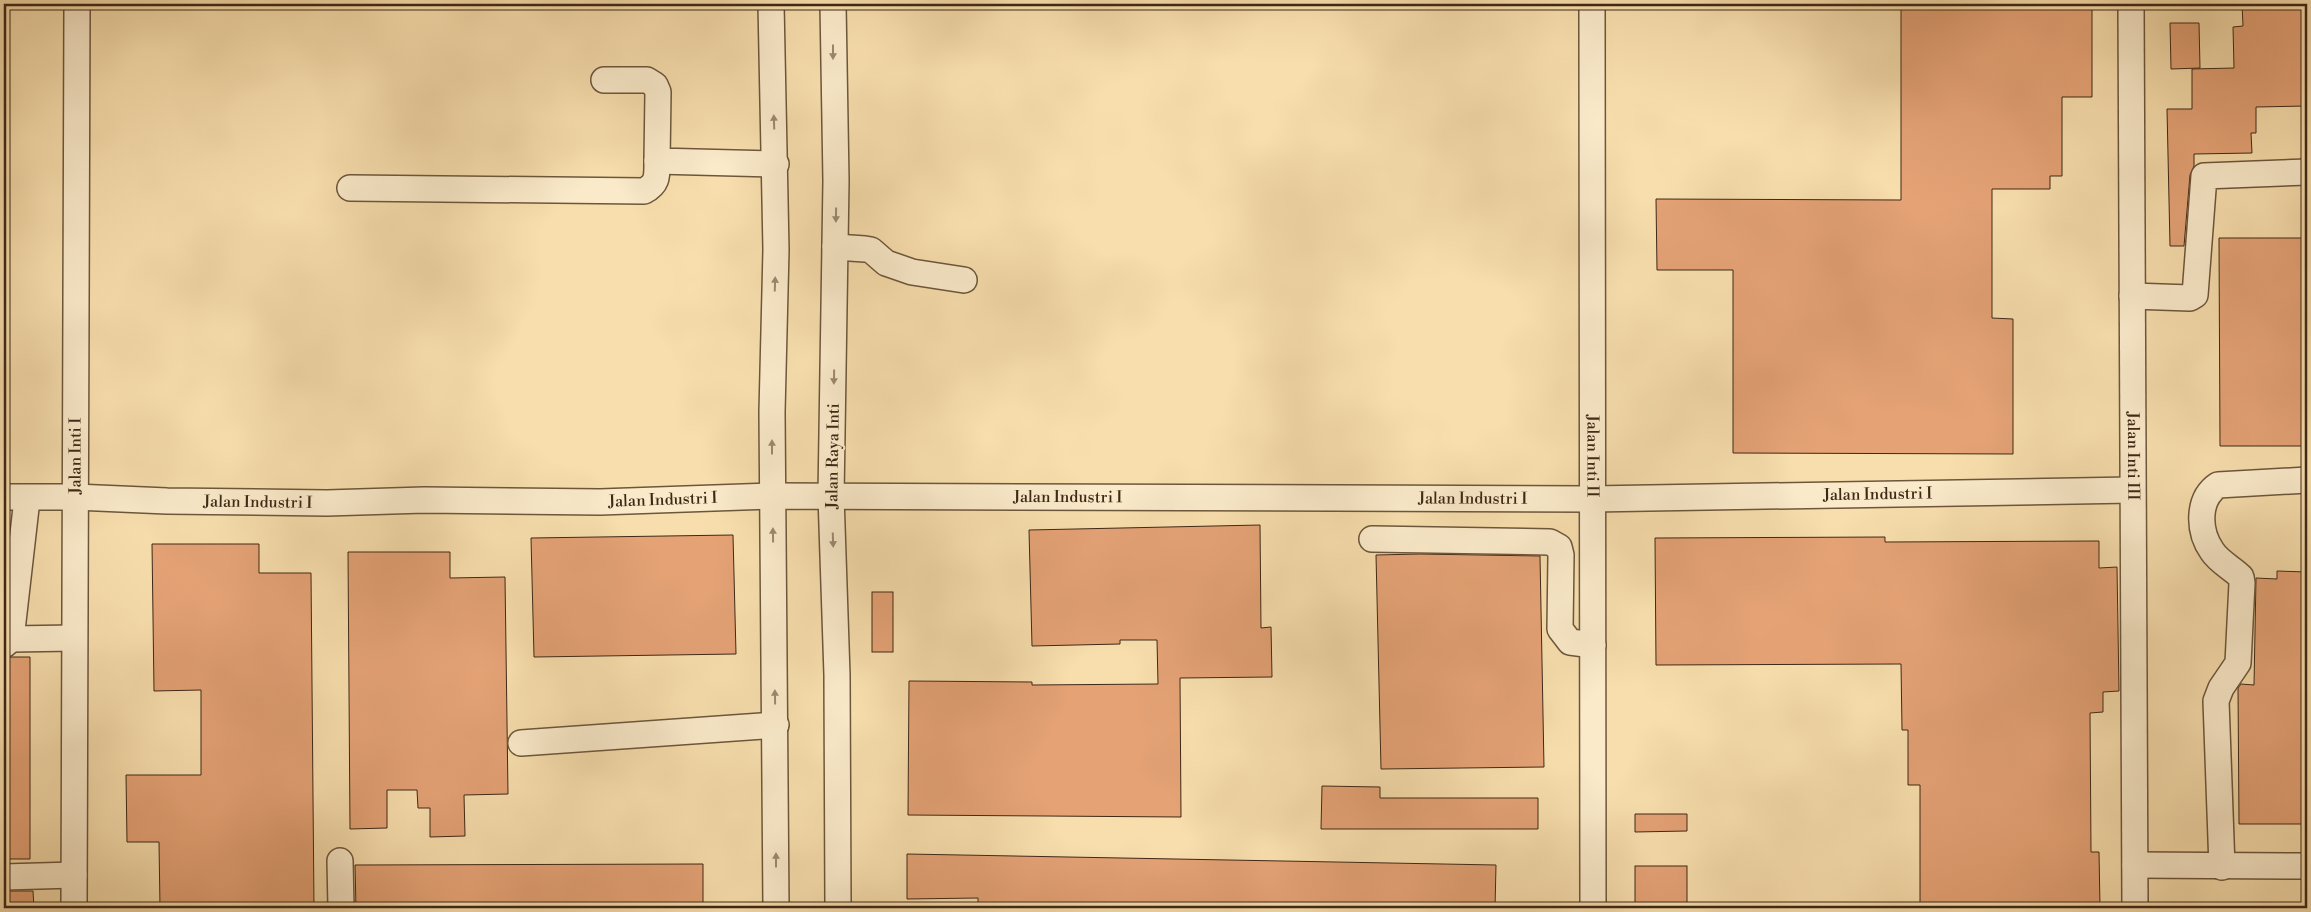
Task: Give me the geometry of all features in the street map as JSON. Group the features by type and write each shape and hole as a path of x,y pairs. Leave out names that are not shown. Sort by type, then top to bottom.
{"street":[{"name":"Jalan Inti I","path":"74,908 77,4"},
{"path":"771,4 776,164 772,496 776,725 776,908"},
{"name":"Jalan Raya Inti","path":"833,4 836,114 836,246 832,496 837,675 838,908"},
{"name":"Jalan Inti II","path":"1592,4 1593,908"},
{"name":"Jalan Inti III","path":"2132,4 2132,490 2135,908"},
{"path":"350,188 644,191 653,187 657,178 658,92 655,85 647,80 604,80"},
{"path":"657,162 776,164"},
{"path":"2132,296 2190,298 2195,295 2204,176 2307,172"},
{"path":"836,246 871,250 886,263 912,272 964,280"},
{"path":"2222,867 2216,701 2221,688 2238,663 2242,583 2241,577 2212,552 2206,542 2202,512 2203,502 2209,491 2218,485 2307,480"},
{"name":"Jalan Industri I","path":"15,498 75,497 167,501 327,503 424,500 600,502 772,496 1592,499 2132,490"},
{"path":"15,498 8,642 74,638"},
{"path":"1372,538 1550,542 1559,547 1561,556 1560,630 1570,642 1593,646"},
{"path":"521,742 776,725"},
{"path":"340,862 340,908"},
{"path":"2135,865 2307,866"},
{"path":"4,877 74,875"}],"building":[{"path":"1901,4 1975,4 1975,8 2018,8 2018,4 2034,4 2034,8 2092,8 2092,97 2062,97 2062,176 2050,176 2050,189 1992,189 1992,318 2013,319 2013,454 1733,453 1733,270 1657,270 1656,199 1901,200"},
{"path":"2242,4 2307,4 2307,106 2256,107 2256,133 2251,133 2252,153 2194,154 2194,166 2190,175 2184,246 2170,246 2167,109 2192,109 2192,69 2234,68 2233,27 2243,26"},
{"path":"2170,23 2199,23 2200,68 2171,69"},
{"path":"2219,238 2307,238 2307,446 2220,446"},
{"path":"1260,525 1261,628 1271,627 1272,677 1180,678 1181,817 908,815 909,681 1032,682 1032,685 1158,684 1157,640 1120,640 1120,644 1032,646 1029,530"},
{"path":"733,535 736,654 534,657 531,538"},
{"path":"1885,537 1885,542 2099,541 2099,568 2117,567 2119,691 2103,692 2103,712 2090,713 2091,852 2099,852 2100,908 1920,908 1920,785 1908,785 1908,730 1902,730 1901,664 1656,665 1655,538"},
{"path":"152,544 259,544 259,573 311,573 314,908 160,908 159,842 127,842 126,775 201,775 201,690 154,691"},
{"path":"348,552 450,552 450,578 505,577 508,794 464,795 465,836 430,837 430,808 418,808 417,790 387,790 387,828 350,829"},
{"path":"1376,555 1540,556 1544,767 1381,769"},
{"path":"2277,571 2307,572 2307,824 2239,824 2238,688 2241,684 2254,685 2256,578 2277,579"},
{"path":"872,592 893,592 893,652 872,652"},
{"path":"30,657 30,859 4,859 4,659"},
{"path":"1322,786 1380,787 1380,798 1538,798 1538,829 1321,829"},
{"path":"1635,814 1687,814 1687,831 1635,832"},
{"path":"907,854 1496,865 1495,908 978,908 978,898 907,899"},
{"path":"703,864 703,908 356,908 355,865"},
{"path":"1635,866 1687,866 1687,908 1635,908"},
{"path":"4,891 33,891 34,908 4,908"}]}
